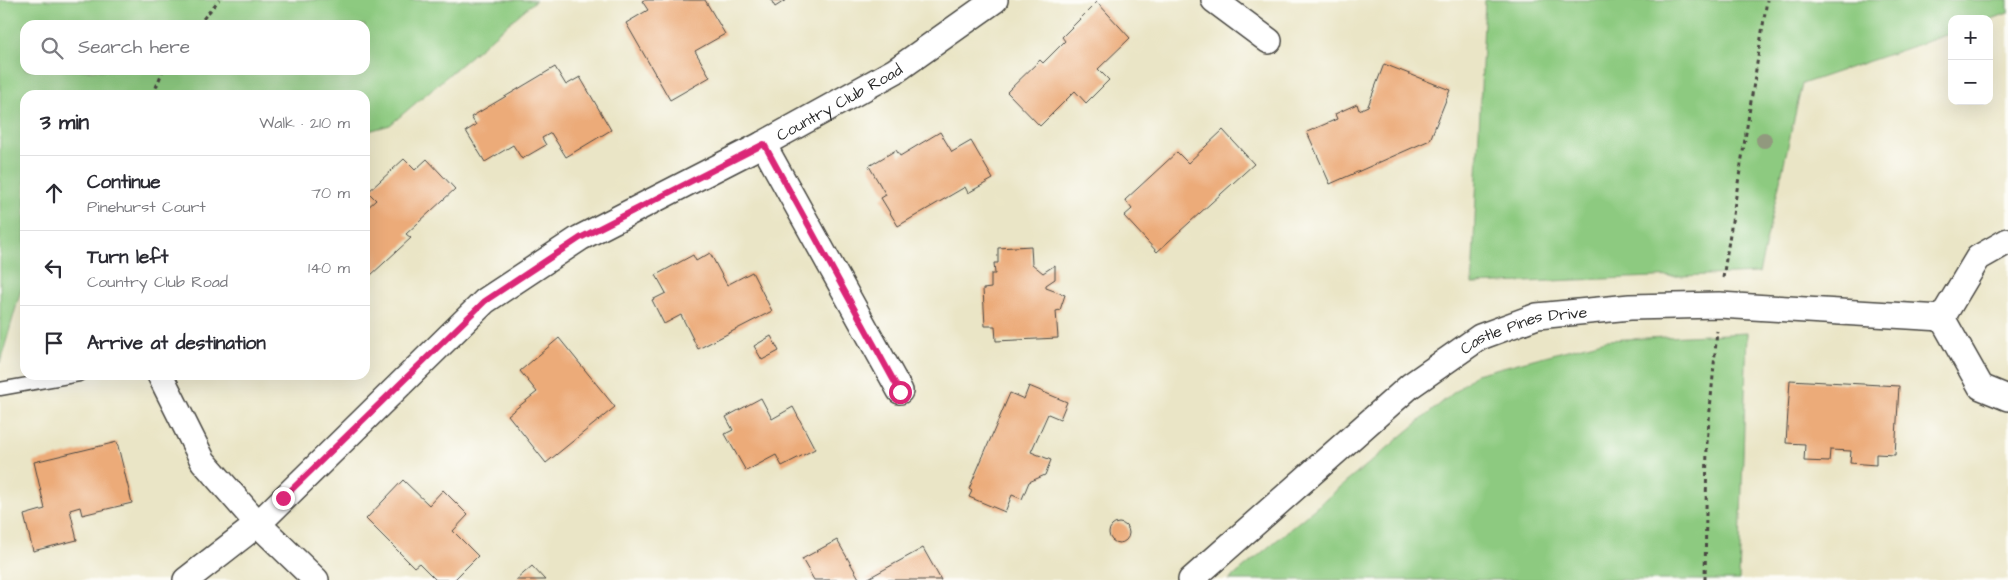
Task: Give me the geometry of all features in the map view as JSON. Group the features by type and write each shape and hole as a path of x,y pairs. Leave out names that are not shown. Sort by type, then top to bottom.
{"street":[{"name":"Country Club Road","path":"186,580 258,524 485,301 580,238 764,144 895,71 994,0"},
{"path":"1214,0 1269,41"},
{"path":"764,144 900,392"},
{"path":"2008,241 1978,258 1942,318 1981,387 2008,398"},
{"name":"Castle Pines Drive","path":"1191,580 1410,386 1480,337 1537,316 1630,308 1719,304 1942,318"},
{"path":"162,380 203,461 258,524 316,580"}],"lane":[{"path":"0,390 53,380"}],"path":[{"path":"202,20 220,0"},
{"path":"155,90 162,75"}],"green space":[{"path":"0,0 536,0 390,125 370,131 370,90 20,90 20,293 0,363"},
{"path":"1485,0 2008,0 2008,13 1993,19 1993,15 1948,15 1948,34 1802,84 1759,273 1472,284"},
{"path":"1747,333 1739,580 1229,580 1476,374 1606,340"}],"building":[{"path":"705,0 725,34 695,51 710,77 670,100 626,23 648,10 642,1"},
{"path":"771,0 786,0 775,7"},
{"path":"1097,2 1130,38 1098,69 1109,80 1086,103 1075,91 1040,126 1007,92 1040,60 1043,63 1065,41 1062,37"},
{"path":"1384,64 1450,90 1430,140 1330,184 1307,132 1337,119 1335,114 1357,104 1359,110 1368,106"},
{"path":"555,67 566,85 580,77 611,130 566,157 551,133 542,138 546,145 522,159 513,145 485,162 466,131 476,125 471,117"},
{"path":"1223,130 1254,164 1157,252 1124,216 1132,209 1125,200 1177,152 1188,163"},
{"path":"940,132 952,152 971,141 993,179 968,193 965,187 898,226 881,198 886,195 869,166 896,150 900,156"},
{"path":"404,159 415,170 427,159 455,189 406,234 411,238 371,275 370,205 376,200 370,194 370,190"},
{"path":"1031,246 1032,264 1043,273 1055,265 1055,279 1046,285 1046,288 1065,295 1060,310 1056,311 1058,338 996,341 995,326 985,326 983,289 991,288 991,274 995,274 994,263 998,263 998,248"},
{"path":"710,253 727,285 752,272 772,311 698,349 681,315 664,324 652,300 666,293 656,275 693,255 696,261"},
{"path":"771,336 779,351 762,360 754,346"},
{"path":"559,338 615,407 546,463 508,415 537,392 520,371"},
{"path":"1790,380 1899,386 1895,455 1876,454 1876,465 1850,463 1851,451 1830,450 1829,462 1804,461 1805,444 1786,443"},
{"path":"1029,386 1067,402 1060,419 1048,414 1031,452 1051,460 1045,475 1029,482 1022,499 1012,495 1005,512 969,497 972,491 969,489 1010,393 1024,399"},
{"path":"761,398 772,419 793,407 815,449 782,466 776,455 746,471 725,434 733,430 726,417"},
{"path":"117,442 132,503 82,515 80,507 70,510 77,540 33,551 24,515 45,509 34,462"},
{"path":"403,480 429,505 443,490 468,515 453,531 478,556 454,580 436,580 419,563 414,567 366,519"},
{"path":"1119,523 1126,526 1129,533 1126,540 1119,543 1112,540 1109,533 1112,526"},
{"path":"837,540 860,580 814,580 802,559"},
{"path":"923,548 941,580 865,580"},
{"path":"532,566 545,580 516,580"}],"route":[{"path":"283,498 485,301 580,238 764,144 900,392"}]}
